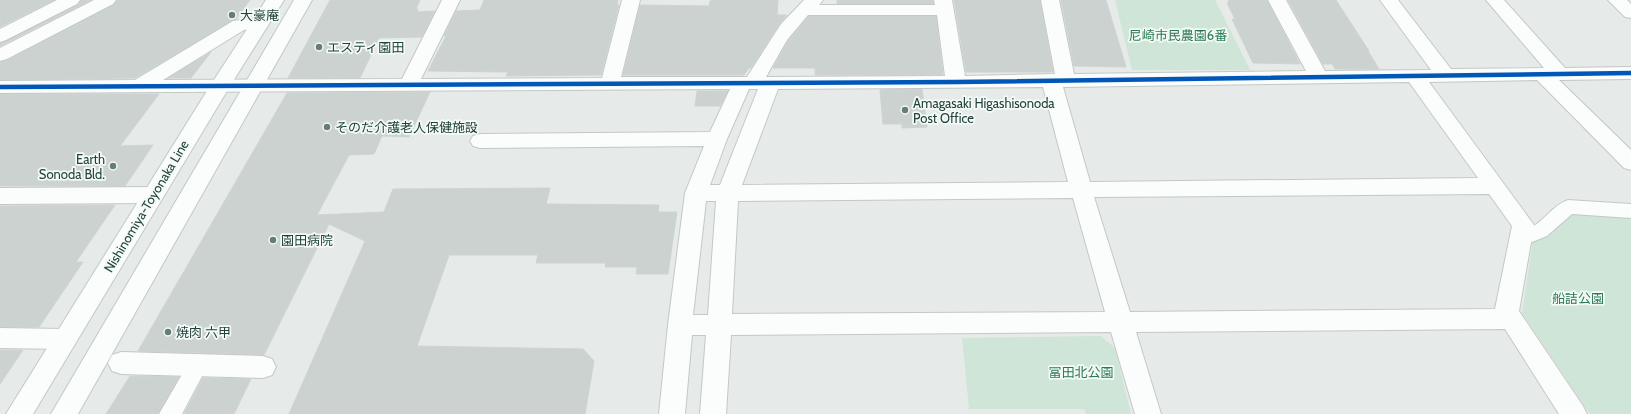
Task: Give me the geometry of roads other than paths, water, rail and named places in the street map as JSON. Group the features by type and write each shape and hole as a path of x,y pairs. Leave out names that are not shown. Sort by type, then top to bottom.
{"street":[{"path":"0,36 71,0"},
{"name":"Nishinomiya-Toyonaka Line","path":"19,414 220,86 275,0"},
{"path":"64,414 252,85 303,0"},
{"path":"409,84 451,0"},
{"path":"610,84 631,0"},
{"path":"1050,0 1059,80 1081,189 1122,321 1148,414"},
{"path":"1277,0 1319,77"},
{"path":"1389,0 1445,75"},
{"path":"1495,0 1550,74 1631,163"},
{"path":"1618,0 1631,13"},
{"path":"0,55 100,1"},
{"path":"672,414 680,325 696,193 717,139 756,82 782,36 811,2 944,5 956,82"},
{"path":"139,86 239,25 261,22"},
{"path":"0,87 956,82 1631,72"},
{"path":"1414,75 1523,225 1507,312 1574,414"},
{"path":"713,414 728,192 756,82"},
{"path":"480,141 717,139"},
{"path":"696,193 1494,186"},
{"path":"0,196 152,196"},
{"path":"680,325 719,323 1512,319"},
{"path":"0,338 65,339"},
{"path":"121,363 263,367"}],"lane":[{"path":"1520,240 1540,231 1568,207 1631,211"},
{"path":"170,414 198,365"}],"place":[{"name":"大豪庵","path":"232,15"},
{"name":"エスティ園田","path":"319,47"},
{"name":"Amagasaki Higashisonoda Post Office","path":"905,110"},
{"name":"そのだ介護老人保健施設","path":"327,127"},
{"name":"Earth Sonoda Bld.","path":"113,166"},
{"name":"園田病院","path":"273,240"},
{"name":"焼肉 六甲","path":"168,332"}],"park label":[{"name":"尼崎市民農園6番","path":"1178,35"},
{"name":"船詰公園","path":"1578,298"},
{"name":"冨田北公園","path":"1081,372"}]}
